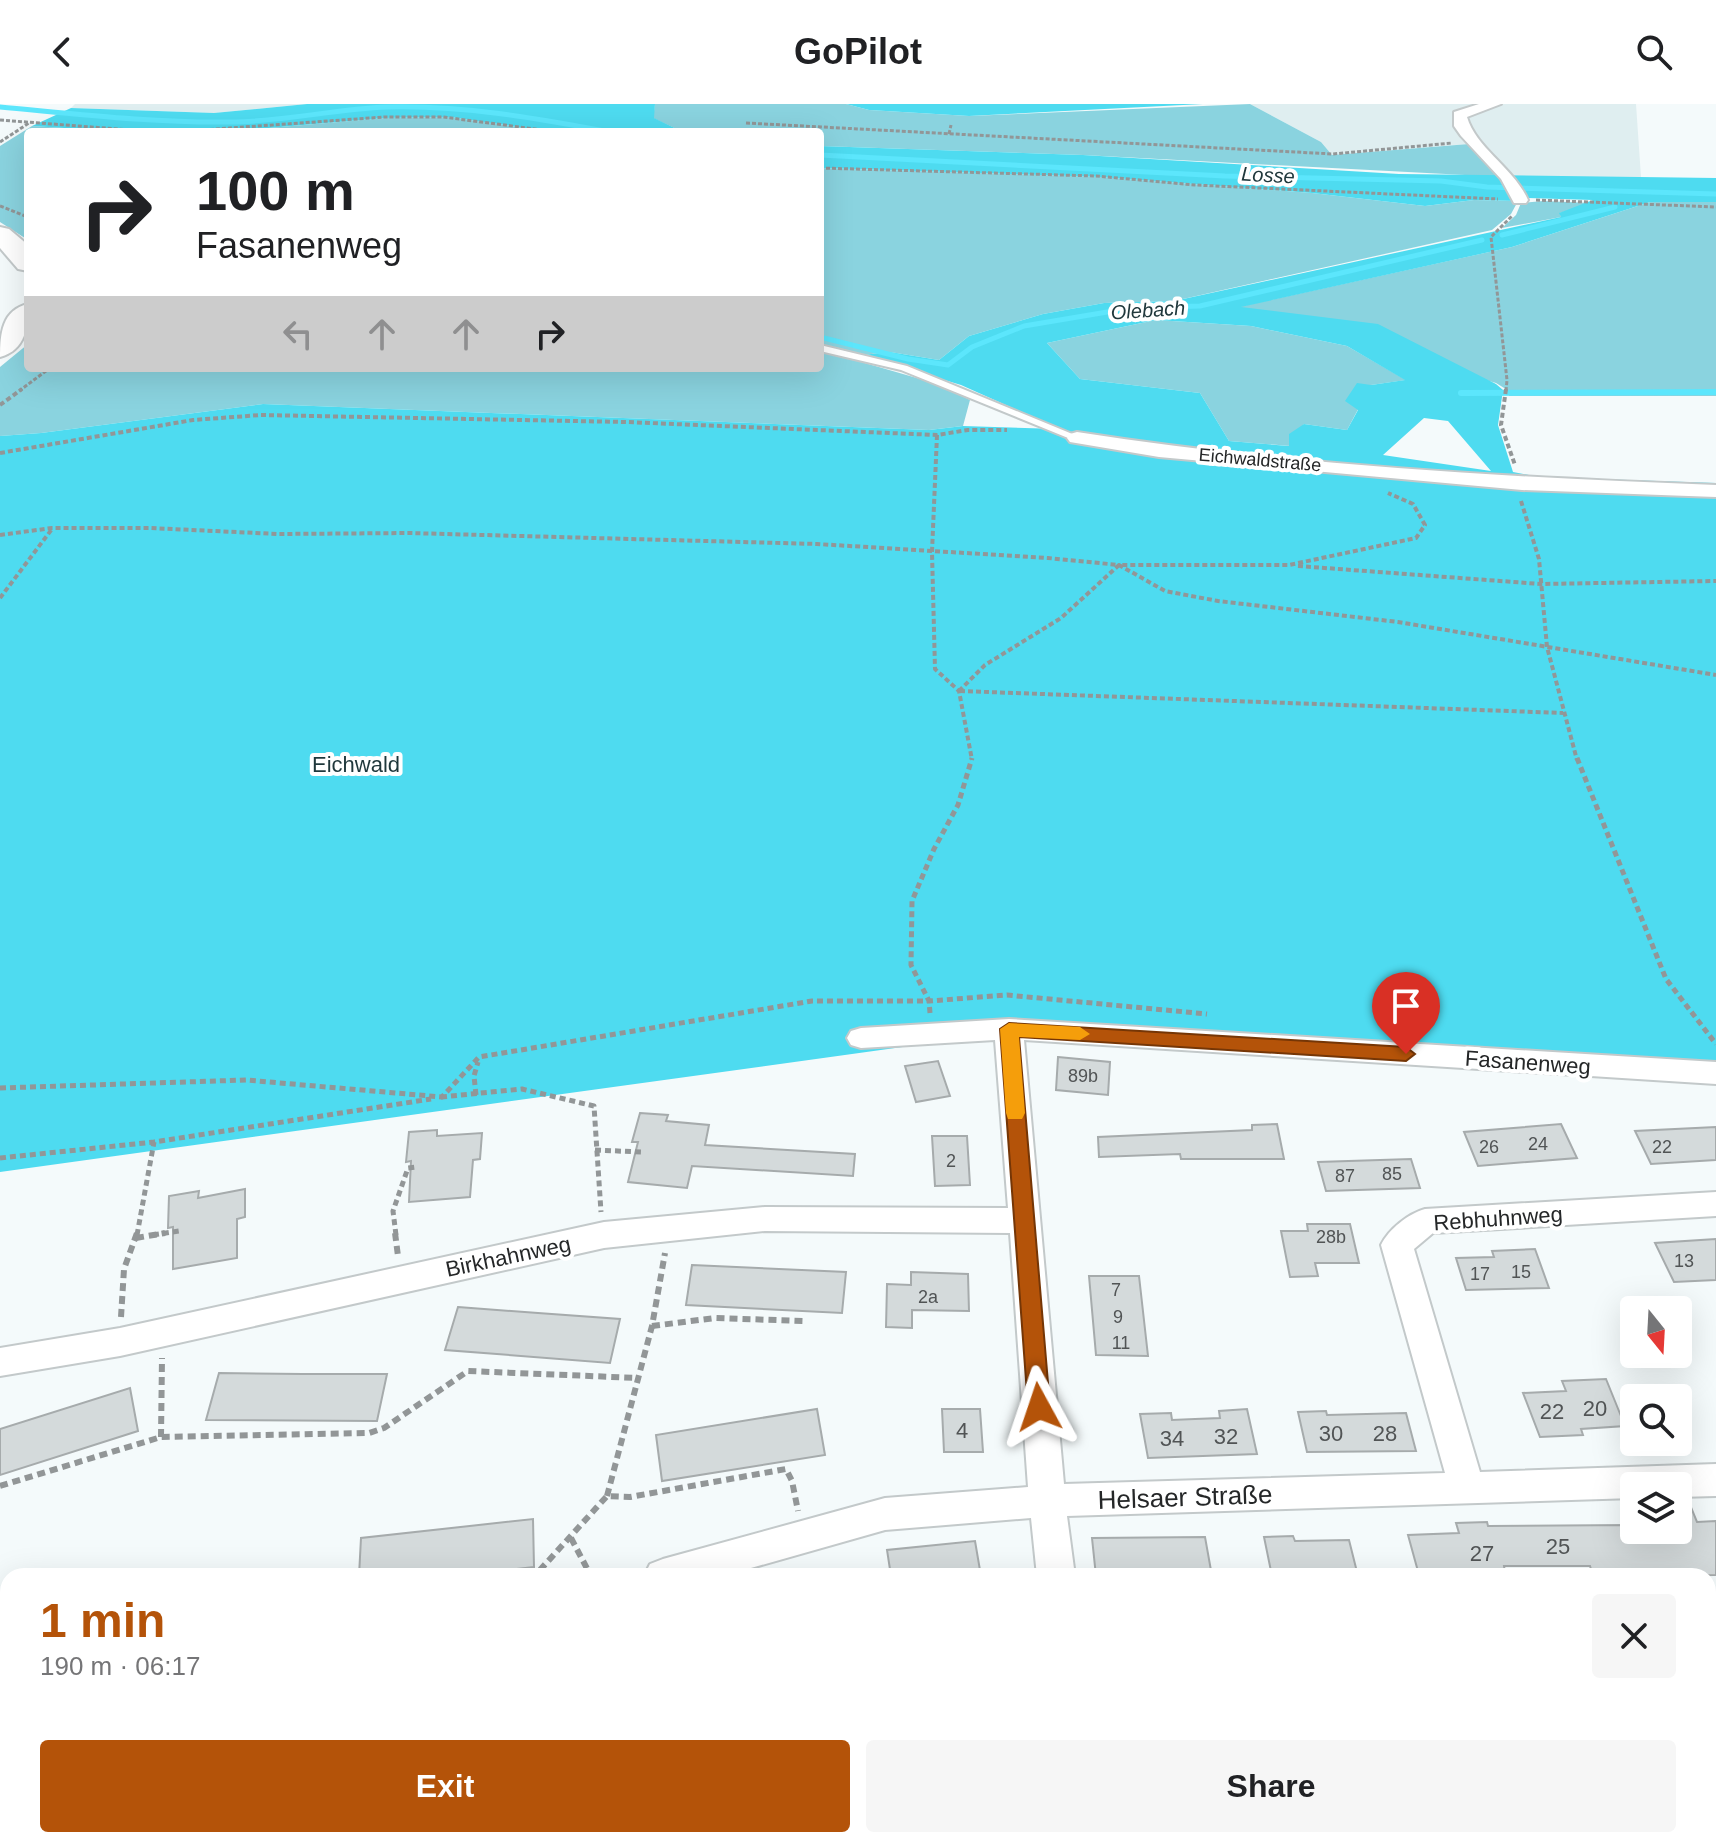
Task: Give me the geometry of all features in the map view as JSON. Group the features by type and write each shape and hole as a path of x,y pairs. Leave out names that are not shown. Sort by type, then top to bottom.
{"highway":[{"path":"0,225 24,242"},
{"path":"0,235 24,258"},
{"path":"0,348 24,317"},
{"path":"0,362 24,337"}],"street":[{"path":"1494,104 1459,115 1459,121 1515,183 1520,200"},
{"name":"Eichwaldstraße","path":"1077,438 1159,451 1522,484 1716,491"},
{"path":"1009,1029 1055,1568"},
{"name":"Fasanenweg","path":"861,1038 1009,1029 1716,1073"},
{"name":"Rebhuhnweg","path":"1467,1489 1397,1245 1425,1221 1716,1204"},
{"name":"Birkhahnweg","path":"0,1362 162,1333 604,1235 765,1219 1023,1221"},
{"name":"Helsaer Straße","path":"692,1568 885,1514 1047,1501 1716,1480"}],"lane":[{"name":"Eichwaldstraße","path":"824,349 904,368 1077,438"}],"path":[{"path":"230,128 384,117 443,117 527,128"},
{"path":"0,120 101,128"},
{"path":"0,142 30,123"},
{"path":"746,123 1333,154 1474,141"},
{"path":"949,134 951,125"},
{"path":"824,168 1096,176 1311,191 1716,207"},
{"path":"1520,200 1513,214 1491,237 1506,393 1501,425 1522,484"},
{"path":"0,206 24,215"},
{"path":"0,405 45,372"},
{"path":"0,453 193,420 261,415 626,422 937,435 968,430 1014,430"},
{"path":"933,1034 929,1001 911,965 912,901 934,849 958,805 973,755 959,691 935,669 932,552 937,435"},
{"path":"1289,565 1416,538 1425,525 1413,504 1380,490"},
{"path":"1521,508 1539,559 1547,647 1580,770 1666,979 1716,1044"},
{"path":"0,598 52,528"},
{"path":"0,535 52,528 151,528 279,534 440,534 817,544 1119,565 1289,565 1541,584 1716,581"},
{"path":"1119,565 1165,591 1218,601 1398,622 1716,675"},
{"path":"959,691 985,665 1061,618 1119,565"},
{"path":"959,691 1563,713"},
{"path":"0,1158 154,1142 442,1097 479,1057 812,1001 929,1001"},
{"path":"476,1096 474,1076 479,1057"},
{"path":"0,1088 246,1080 442,1097 522,1089 594,1106 595,1150 604,1235"},
{"path":"122,1309 124,1269 136,1238 154,1142"},
{"path":"595,1150 641,1152"},
{"path":"396,1245 393,1211 408,1168 416,1167"},
{"path":"542,1568 607,1496 652,1326 669,1228"},
{"path":"136,1238 179,1231"},
{"path":"652,1326 715,1318 804,1321"},
{"path":"161,1437 162,1333"},
{"path":"0,1486 161,1437 369,1433 384,1428 468,1371 638,1378"},
{"path":"607,1496 630,1497 786,1469 799,1512"},
{"path":"571,1538 587,1568"}],"shaded area":[{"path":"75,104 307,104 214,113 71,108"},
{"path":"655,104 846,104 869,110 969,116 1250,104 1321,142 1332,155 1469,144 1503,177 1083,155 824,146 824,128 674,128 653,118"},
{"path":"1250,104 1636,104 1641,177 1503,177 1469,144 1332,155 1321,142"},
{"path":"450,117 525,128 268,128 384,118"},
{"path":"24,131 24,237 0,222 0,146"},
{"path":"824,168 1100,177 1312,193 1425,206 1474,200 1518,201 1511,214 1492,230 1174,301 1104,303 1043,314 969,336 939,360 890,352 862,355 824,346"},
{"path":"1650,202 1716,202 1716,396 1509,396 1509,391 1496,383 1238,307 1512,247"},
{"path":"1521,203 1591,203 1560,213 1561,217 1502,228 1516,215"},
{"path":"1156,320 1251,326 1347,346 1406,380 1371,385 1347,430 1304,424 1290,446 1229,441 1200,393 1080,379 1047,343"},
{"path":"24,347 24,372 824,372 824,351 941,385 970,400 963,426 929,430 263,404 0,436 0,367"}],"green space":[{"path":"307,104 655,104 654,118 675,128 525,128 450,117 384,118 268,128 32,126 71,108 214,113"},
{"path":"846,104 1203,104 969,116 869,110"},
{"name":"Eichwald","path":"824,146 1083,155 1399,174 1716,178 1716,202 1650,202 1512,247 1241,307 1378,324 1496,384 1503,390 1498,425 1513,472 1539,477 1716,483 1716,1078 996,1034 0,1172 0,436 263,404 929,430 963,426 1059,429 961,385 862,355 890,352 939,360 969,336 1043,314 1104,303 1174,301 1561,217 1559,213 1593,200 1528,198 1425,206 1312,193 1100,177 824,168","holes":["1156,320 1251,326 1347,346 1405,380 1371,385 1357,383 1345,401 1358,410 1347,430 1304,424 1289,434 1289,446 1229,441 1200,393 1080,379 1047,343","1424,418 1448,421 1491,471 1383,455"]}],"building":[{"path":"1058,1057 1110,1062 1108,1095 1056,1090"},
{"path":"938,1061 950,1096 916,1102 905,1066"},
{"path":"640,1113 668,1115 666,1121 709,1125 705,1145 855,1154 853,1176 692,1166 687,1188 628,1182 638,1142 632,1142"},
{"path":"1277,1124 1284,1159 1181,1159 1180,1154 1099,1157 1098,1137 1252,1130 1252,1125"},
{"path":"1561,1124 1577,1158 1478,1166 1464,1132"},
{"path":"1716,1127 1716,1160 1651,1164 1635,1131"},
{"path":"437,1130 437,1136 482,1133 480,1159 473,1160 470,1197 409,1202 411,1161 406,1162 409,1132"},
{"path":"932,1136 967,1136 970,1185 935,1186"},
{"path":"1411,1159 1420,1188 1326,1191 1318,1162"},
{"path":"245,1189 245,1217 237,1219 237,1258 173,1269 173,1227 168,1228 169,1196 199,1191 198,1198"},
{"path":"1307,1224 1350,1224 1359,1263 1315,1263 1318,1276 1290,1277 1281,1231 1308,1231"},
{"path":"1716,1239 1716,1280 1674,1282 1655,1243"},
{"path":"1535,1249 1549,1288 1466,1290 1456,1258 1494,1257 1492,1251"},
{"path":"692,1265 846,1272 842,1313 686,1305"},
{"path":"911,1272 968,1274 969,1311 912,1310 912,1328 886,1327 887,1284 911,1285"},
{"path":"1089,1276 1139,1276 1148,1356 1096,1355"},
{"path":"458,1307 620,1319 610,1363 445,1350"},
{"path":"219,1373 387,1374 377,1421 206,1420"},
{"path":"1606,1379 1620,1414 1620,1426 1581,1429 1583,1435 1540,1437 1523,1393 1566,1391 1562,1381"},
{"path":"130,1388 138,1431 0,1475 0,1429"},
{"path":"817,1409 825,1455 662,1481 656,1435"},
{"path":"942,1409 980,1409 983,1452 944,1452"},
{"path":"1247,1409 1257,1454 1148,1458 1140,1414 1171,1413 1172,1420 1220,1418 1219,1411"},
{"path":"1326,1411 1327,1415 1406,1413 1416,1451 1307,1452 1298,1412"},
{"path":"1692,1510 1697,1522 1716,1521 1716,1568 1417,1568 1408,1535 1459,1533 1456,1523 1487,1522 1488,1526 1620,1525 1620,1544 1692,1544"},
{"path":"533,1519 534,1567 359,1568 361,1538"},
{"path":"1293,1536 1295,1541 1349,1540 1356,1568 1270,1568 1264,1537"},
{"path":"1205,1537 1211,1568 1095,1568 1092,1538"},
{"path":"975,1541 980,1568 890,1568 887,1550"}],"waterway":[{"name":"Losse","path":"0,107 201,122 269,120 367,108 443,108 588,128"},
{"name":"Losse","path":"824,155 1225,176 1441,181 1487,187 1716,194"},
{"name":"Olebach","path":"1502,235 1615,207"},
{"name":"Olebach","path":"824,338 908,359 948,365 972,347 1024,326 1131,308 1200,306 1482,240"},
{"path":"1461,393 1716,392"}],"slow traffic":[{"path":"1015,1113 1009,1029 1080,1034"}],"route":[{"path":"1039,1407 1009,1029 1406,1054"}]}
